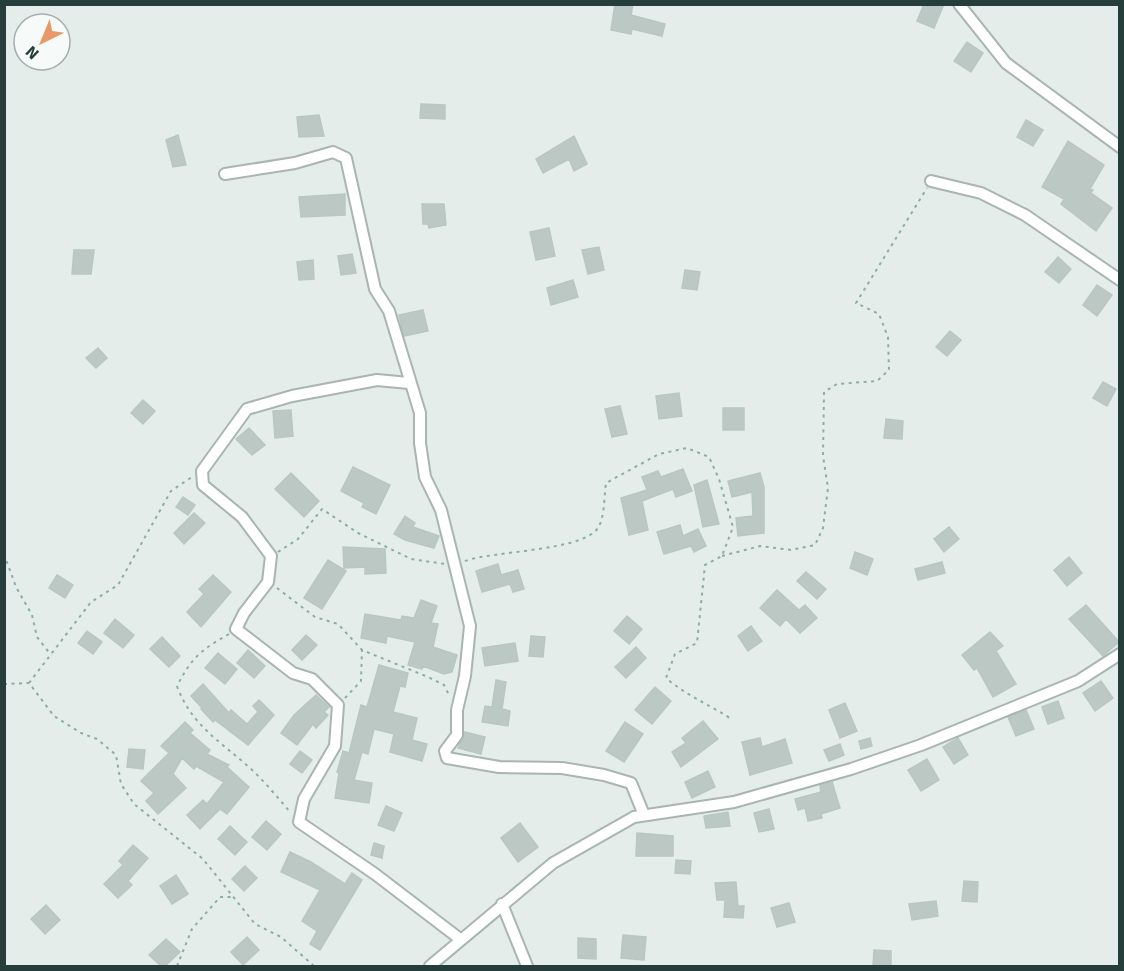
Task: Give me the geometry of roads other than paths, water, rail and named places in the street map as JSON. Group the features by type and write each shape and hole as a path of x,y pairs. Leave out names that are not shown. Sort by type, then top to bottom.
{"street":[{"path":"959,4 1006,63 1119,147"},
{"path":"225,174 295,164 333,152 346,158 375,290 389,311 409,383 420,413 420,443 424,477 441,510 470,626 465,676 457,710 457,735 445,751 447,758 499,767 562,768 613,777 631,783 644,815"},
{"path":"931,182 981,193 1025,215 1119,280"},
{"path":"409,383 377,380 292,396 248,409 202,471 203,485 243,517 271,556 268,582 244,613 236,629 293,673 312,679 338,705 335,746 304,799 299,822 375,874 460,939"},
{"path":"430,966 501,904 553,863 634,817 734,802 851,769 921,745 1078,681 1119,654"},
{"path":"501,904 527,966"}]}
